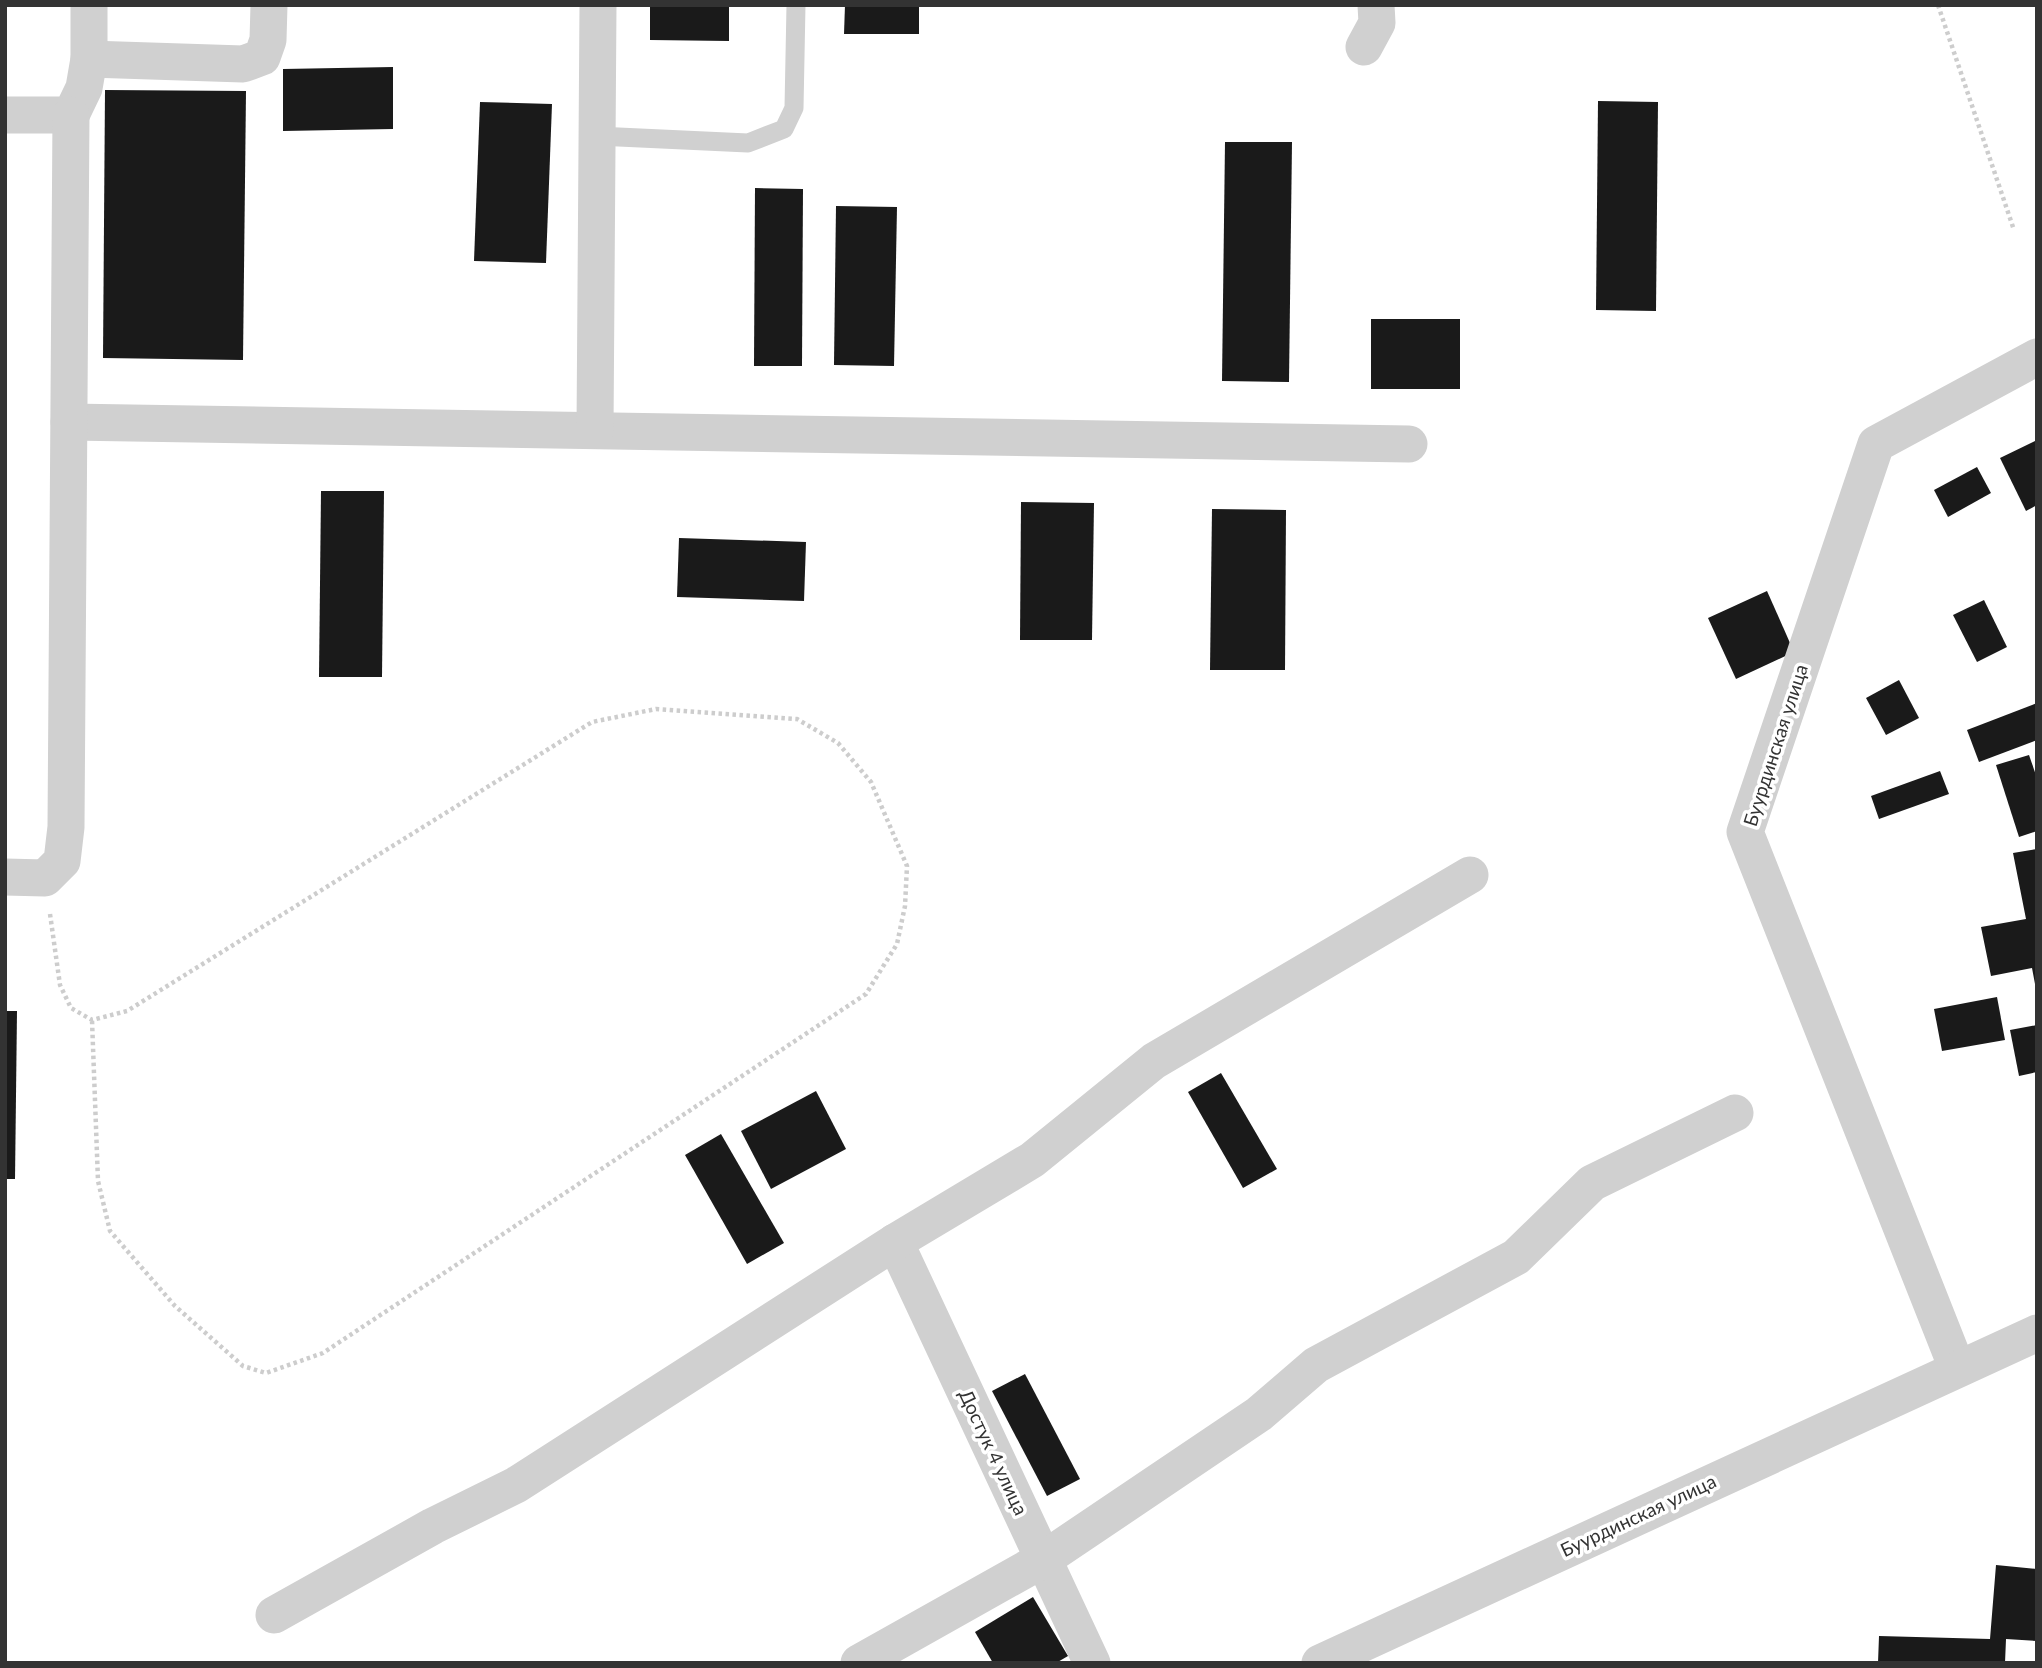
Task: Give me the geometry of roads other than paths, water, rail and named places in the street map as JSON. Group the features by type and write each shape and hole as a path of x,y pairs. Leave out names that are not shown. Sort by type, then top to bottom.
{"street":[{"path":"5,877 45,878 62,861 66,827 71,115 83,88 89,59 89,5"},
{"path":"89,59 243,64 262,57 268,40 270,5"},
{"path":"595,430 598,5"},
{"path":"1364,47 1377,23 1376,5"},
{"path":"5,115 71,115"},
{"name":"Буурдинская улица","path":"1957,1367 1745,832 1876,444 2035,361"},
{"path":"69,422 1409,444"},
{"path":"274,1615 433,1526 516,1485 895,1242 1032,1160 1154,1061 1470,875"},
{"path":"859,1663 1044,1559 1259,1414 1315,1365 1516,1257 1592,1183 1735,1113"},
{"name":"Достук 4 улица","path":"895,1242 1092,1663"},
{"name":"Буурдинская улица","path":"1320,1663 2037,1332"}],"lane":[{"path":"597,136 748,143 783,129 794,108 796,5"}]}
